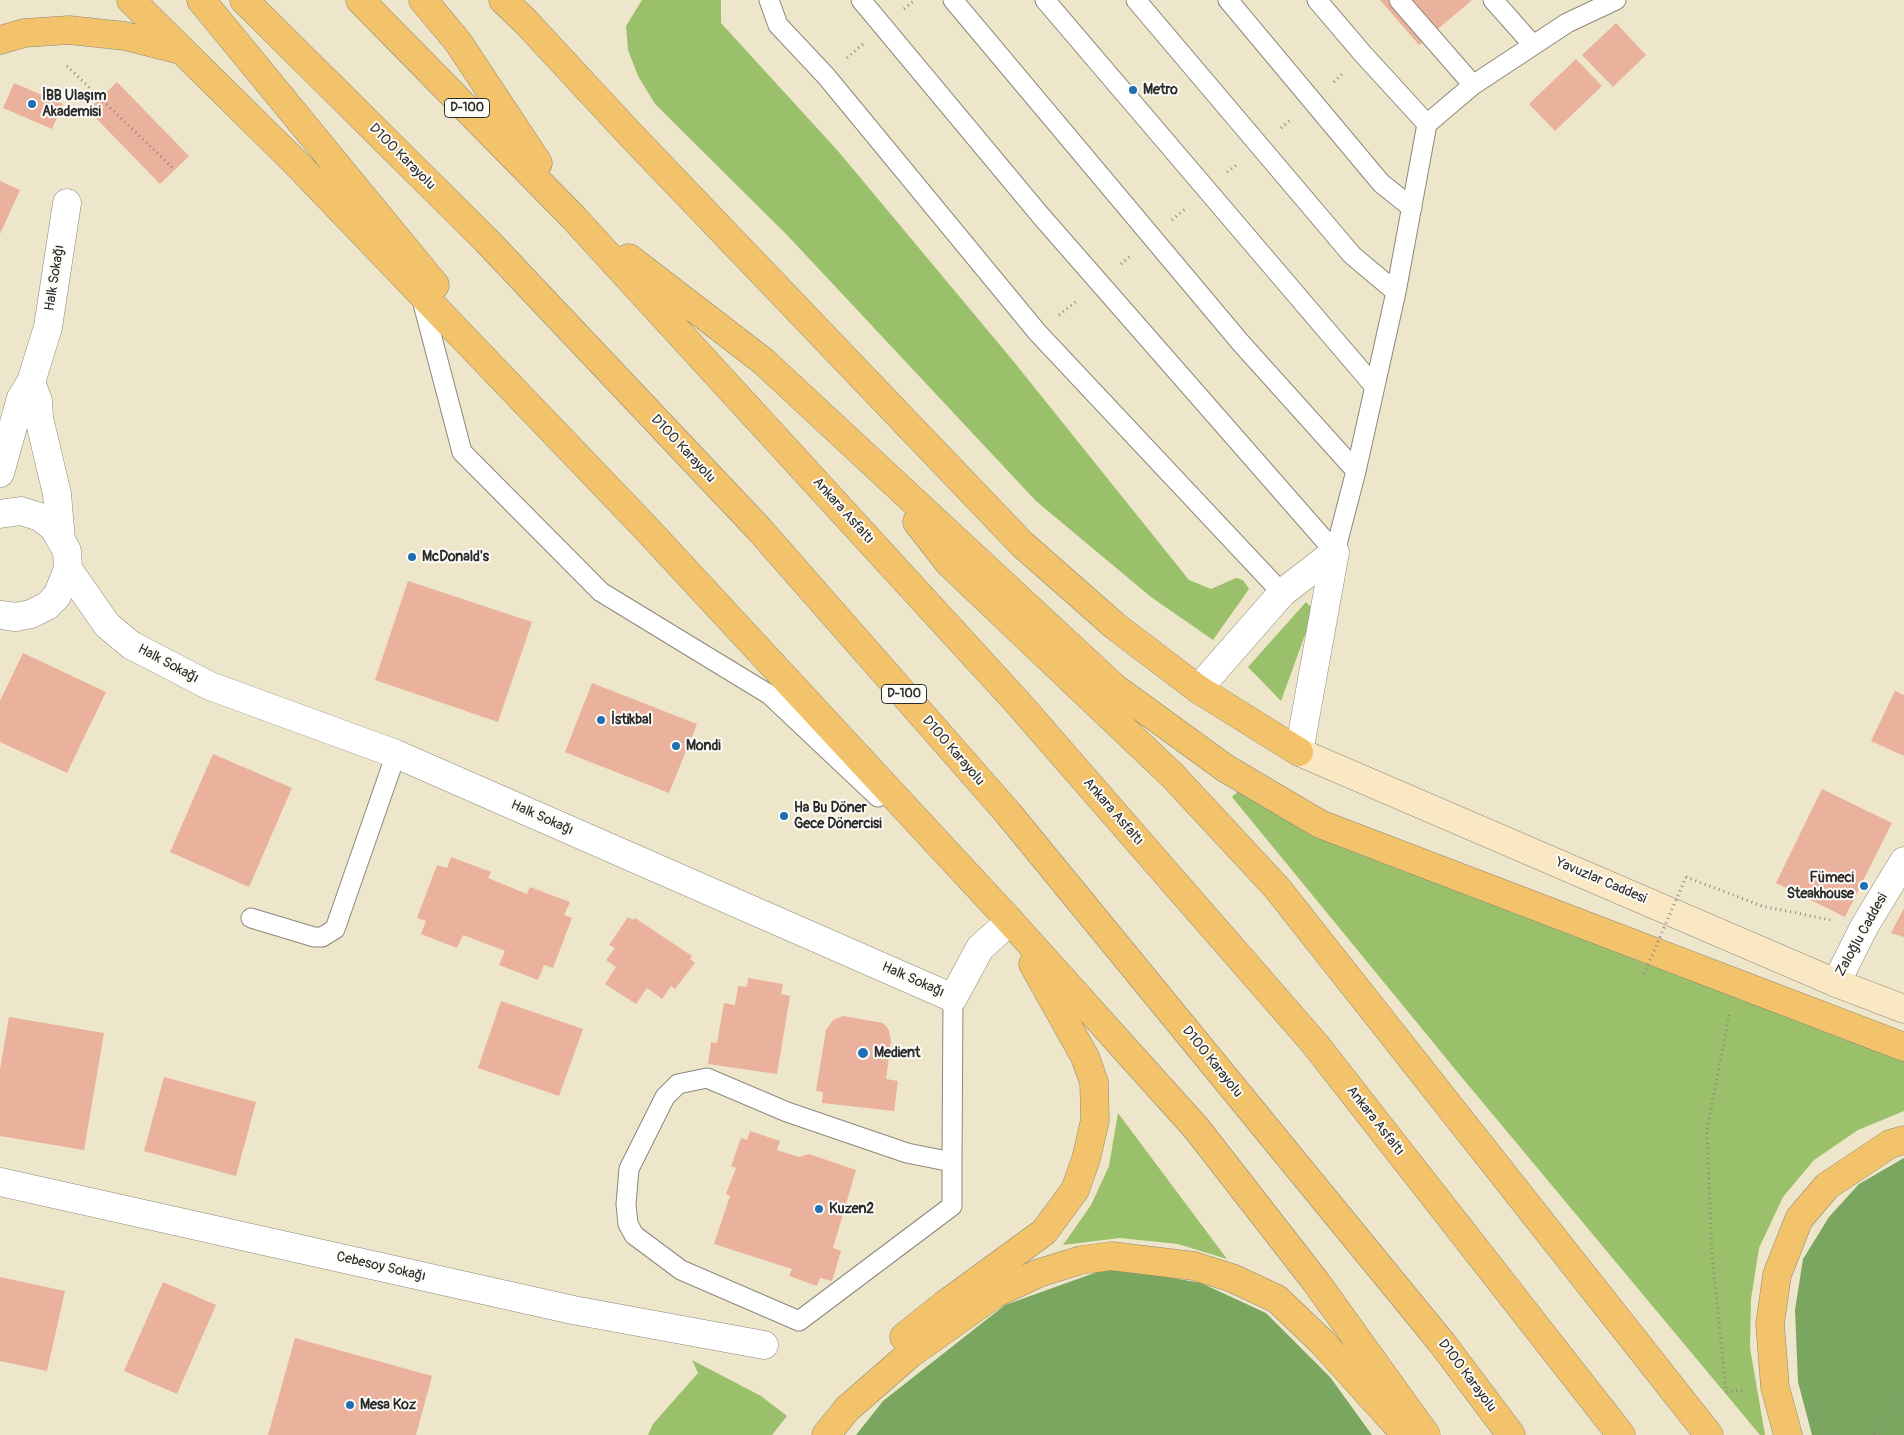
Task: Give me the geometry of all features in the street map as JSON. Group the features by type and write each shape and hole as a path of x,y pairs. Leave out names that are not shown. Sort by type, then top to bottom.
{"highway":[{"path":"131,0 298,166 569,447 1010,921 1197,1130 1316,1282 1426,1435"},
{"path":"201,0 569,447"},
{"name":"D100 Karayolu","path":"244,0 486,240 759,529 1014,821 1442,1343 1511,1435"},
{"name":"D-100","path":"360,0 574,217"},
{"path":"415,0 458,42"},
{"path":"423,0 458,42 574,217 763,360 870,462 1115,688 1225,768 1320,824 1904,1047"},
{"path":"503,0 1022,544 1115,626 1198,689 1299,752"},
{"path":"0,40 24,34 69,30 125,36 181,50"},
{"name":"Ankara Asfaltı","path":"574,217 1018,703 1308,1036 1621,1435"},
{"path":"870,462 949,563 1173,776 1277,888 1709,1435"},
{"path":"805,1435 824,1413 904,1337 944,1305 1044,1232 1075,1190 1086,1159 1095,1120 1094,1082 1085,1057 1010,921"},
{"path":"1788,1435 1775,1387 1770,1324 1780,1267 1799,1219 1827,1186 1890,1144 1904,1140"},
{"path":"826,1435 847,1409 910,1354 996,1293 1038,1273 1081,1260 1111,1256 1194,1266 1232,1278 1277,1299 1322,1342 1406,1435"}],"main road":[{"name":"Yavuzlar Caddesi","path":"1299,752 1836,983 1904,1009"}],"street":[{"name":"Halk Sokağı","path":"0,474 22,398 31,382 48,327 67,203"},
{"path":"31,382 38,401 44,444 57,494 61,540"},
{"path":"0,514 22,511 40,517 54,528 66,551 68,569 57,596 47,606 31,614 16,618 0,615"},
{"path":"1198,689 1282,593 1335,552"},
{"path":"1299,752 1335,552"},
{"name":"Halk Sokağı","path":"68,569 107,625 131,645 210,686 396,754 953,998 980,948 1010,921"},
{"name":"Zaloğlu Caddesi","path":"1836,983 1864,927 1904,861"},
{"name":"Cebesoy Sokağı","path":"0,1182 573,1310 764,1345"}],"lane":[{"path":"769,0 778,24 826,76 1037,332 1282,593"},
{"path":"861,0 1041,216 1335,552"},
{"path":"953,0 1240,342 1356,471"},
{"path":"1045,0 1375,387"},
{"path":"1136,0 1261,144 1352,255 1396,292"},
{"path":"1228,0 1381,183 1412,208"},
{"path":"1317,0 1427,124"},
{"path":"1399,0 1472,85"},
{"path":"1493,0 1533,45"},
{"path":"1335,552 1356,471 1396,292 1427,124 1472,85 1567,23 1587,5 1616,0"},
{"path":"420,293 462,452 600,592 770,695 1010,921"},
{"path":"251,918 314,937 322,937 335,929 396,754"},
{"path":"952,1162 907,1153 787,1112 707,1078 678,1084 665,1097 629,1169 626,1204 628,1224 634,1235 681,1270 799,1321 952,1206 953,998"}],"path":[{"path":"67,66 175,170"},
{"path":"1644,974 1686,877 1762,906 1864,927"},
{"path":"1726,1392 1712,1254 1707,1130 1730,1006"},
{"path":"1874,1435 1904,1392"}],"green space":[{"path":"642,0 721,0 721,23 838,151 1014,362 1189,580 1211,589 1236,578 1243,580 1249,589 1213,640 1151,597 1036,501 787,235 655,104 638,76 628,50 626,26"},
{"path":"1306,602 1314,610 1281,701 1248,667"},
{"path":"1238,791 1904,1057 1904,1111 1858,1130 1814,1160 1783,1197 1759,1248 1751,1299 1750,1348 1765,1435 1760,1435 1459,1074 1232,797"},
{"path":"1118,1113 1227,1259 1178,1244 1120,1238 1063,1245 1091,1205 1109,1166"},
{"path":"1904,1158 1904,1435 1812,1435 1798,1382 1795,1310 1803,1259 1829,1217 1859,1184"},
{"path":"1111,1267 1201,1283 1266,1313 1330,1377 1372,1435 856,1435 883,1401 1005,1305"},
{"path":"692,1360 761,1396 787,1416 772,1435 648,1435 653,1424 698,1373"}],"building":[{"path":"1380,0 1472,0 1419,45"},
{"path":"1616,23 1646,55 1613,87 1582,55"},
{"path":"1576,59 1602,86 1555,131 1529,104"},
{"path":"117,82 189,156 160,184 88,110"},
{"path":"14,83 63,104 52,129 3,108"},
{"path":"0,181 20,190 0,234"},
{"path":"408,581 532,622 498,722 375,680"},
{"path":"23,653 106,692 67,773 0,742 0,701"},
{"path":"592,683 697,724 669,793 565,752"},
{"path":"1895,691 1904,695 1904,756 1871,741"},
{"path":"213,754 292,788 249,887 170,852"},
{"path":"1822,789 1892,823 1845,917 1776,883"},
{"path":"451,857 491,872 488,878 527,894 530,887 570,902 564,915 572,918 553,968 544,965 538,980 499,965 505,951 463,935 457,948 421,934 426,921 417,918 437,865 447,868"},
{"path":"1904,908 1904,937 1891,933"},
{"path":"628,917 633,920 635,918 692,956 690,959 695,963 675,989 671,986 662,999 647,988 636,1004 605,984 616,967 606,960 615,948 609,945"},
{"path":"748,978 783,984 781,994 790,996 777,1074 708,1064 711,1042 717,1043 724,1003 735,1005 738,986 747,987"},
{"path":"501,1001 583,1029 559,1096 478,1068"},
{"path":"843,1016 883,1023 889,1030 891,1041 886,1079 898,1081 894,1111 822,1103 823,1092 816,1091 826,1030 833,1020"},
{"path":"9,1017 104,1033 84,1150 0,1136 0,1069"},
{"path":"164,1077 256,1102 236,1176 144,1151"},
{"path":"750,1131 780,1141 777,1150 799,1157 809,1154 856,1170 833,1248 841,1251 832,1281 820,1278 817,1286 789,1276 792,1269 714,1244 730,1196 726,1194 736,1168 731,1166 741,1138 747,1140"},
{"path":"0,1277 65,1291 47,1371 0,1361"},
{"path":"163,1282 216,1305 177,1394 124,1371"},
{"name":"Mesa Koz","path":"295,1338 432,1376 416,1435 268,1435"}],"place":[{"name":"Metro","path":"1133,90"},
{"name":"İBB Ulaşım Akademisi","path":"32,104"},
{"name":"McDonald's","path":"412,557"},
{"name":"İstikbal","path":"601,720"},
{"name":"Mondi","path":"676,746"},
{"name":"Ha Bu Döner Gece Dönercisi","path":"784,816"},
{"name":"Fümeci Steakhouse","path":"1864,886"},
{"name":"Medient","path":"863,1053"},
{"name":"Kuzen2","path":"819,1209"},
{"name":"Mesa Koz","path":"350,1405"}]}
